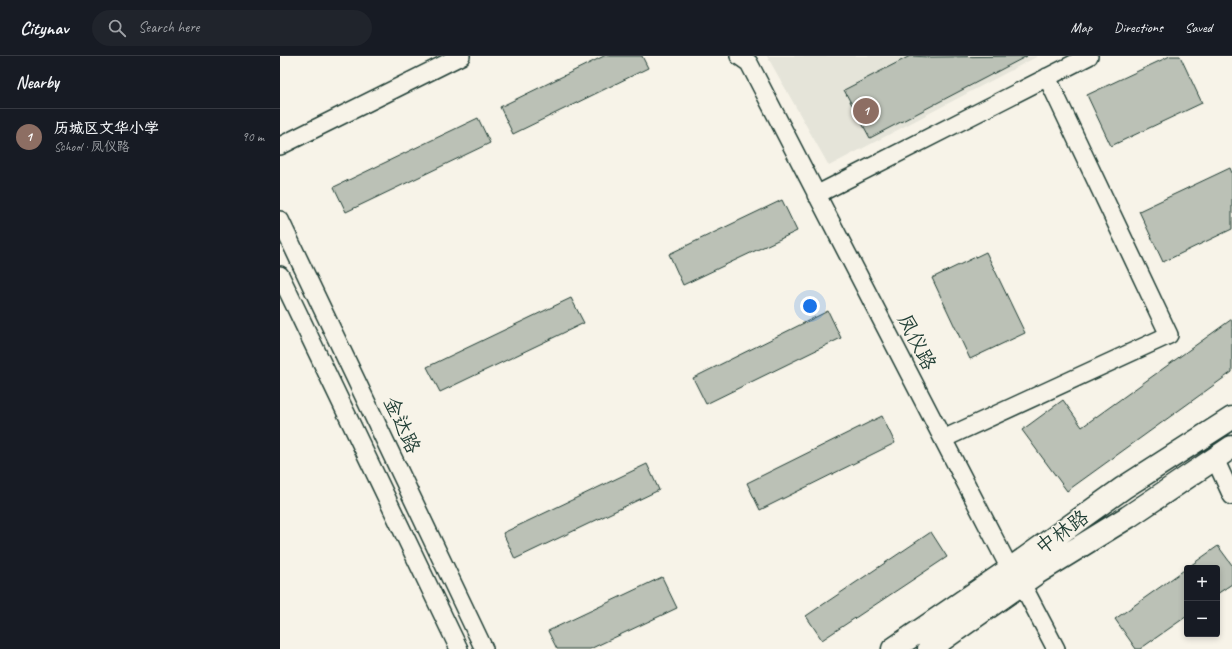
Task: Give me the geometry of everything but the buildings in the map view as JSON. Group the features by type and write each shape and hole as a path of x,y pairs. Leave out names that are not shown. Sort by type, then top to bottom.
{"main road":[{"name":"中林路","path":"929,649 1124,488 1232,418"},
{"name":"中林路","path":"893,649 1016,576 1037,573 1128,517 1223,453"}],"street":[{"path":"280,146 462,56"},
{"name":"凤仪路","path":"739,56 749,63 943,439 1056,649"},
{"path":"816,194 1089,56"},
{"path":"943,439 1169,335 1047,77"},
{"name":"金达路","path":"280,220 484,649"},
{"path":"280,275 459,649"},
{"path":"1223,453 1232,496"}],"shaded area":[{"path":"767,56 1038,56 829,166"}],"place":[{"name":"历城区文华小学","path":"866,111"}]}
